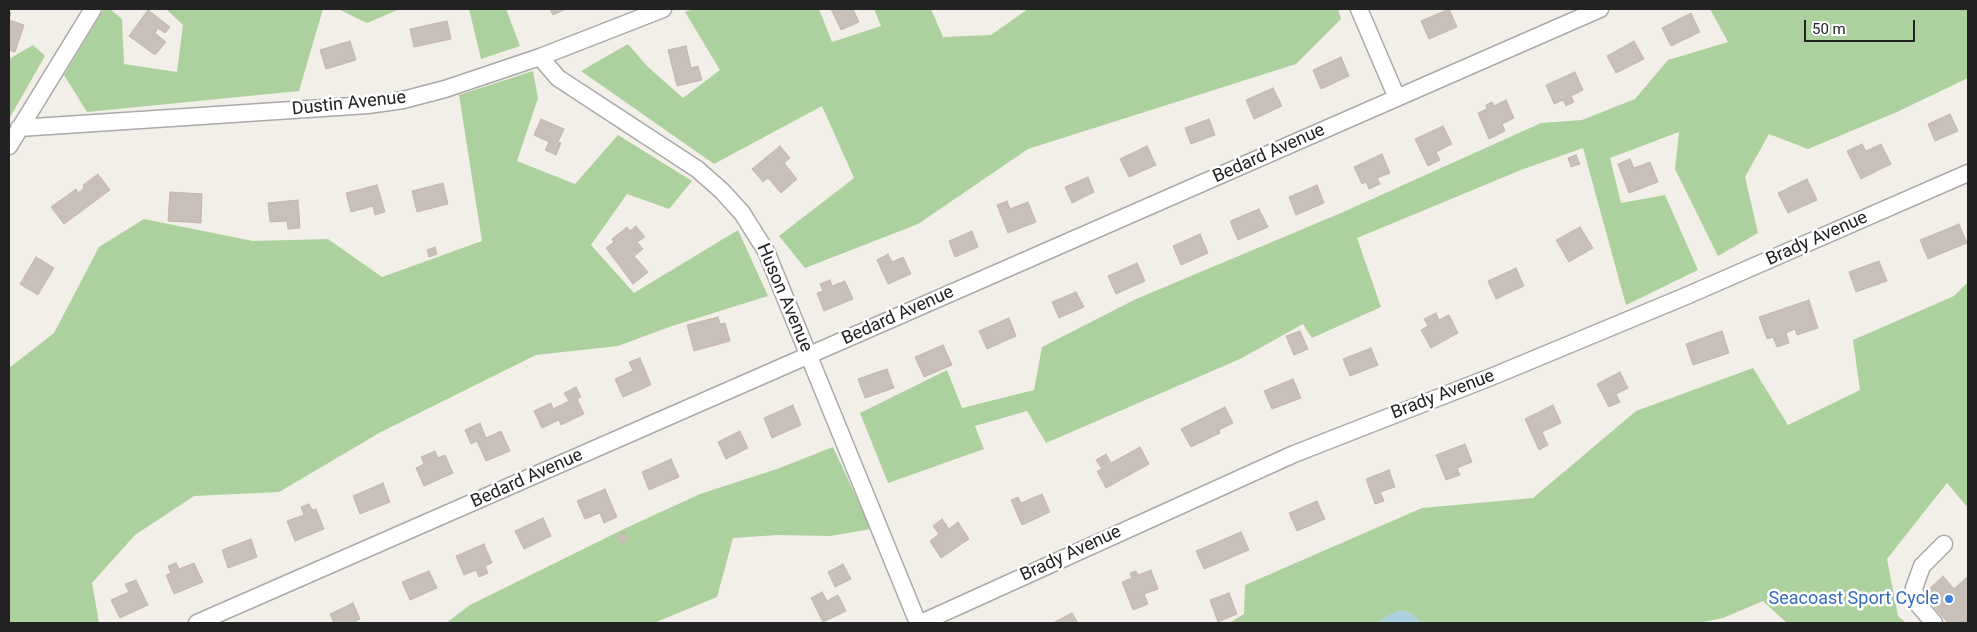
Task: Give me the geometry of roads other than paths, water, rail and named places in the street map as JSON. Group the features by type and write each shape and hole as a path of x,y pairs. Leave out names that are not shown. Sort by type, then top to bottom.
{"street":[{"path":"9,146 93,9"},
{"name":"Dustin Avenue","path":"19,128 368,105 403,100 445,89 540,57 663,9"},
{"path":"1359,9 1397,98"},
{"name":"Bedard Avenue","path":"197,623 1600,9"},
{"name":"Huson Avenue","path":"540,57 558,78 697,169 722,191 742,213 766,251 920,623"},
{"name":"Brady Avenue","path":"920,623 1294,454 1491,377 1678,300 1968,173"},
{"path":"1934,623 1917,603 1914,588 1922,566 1944,544"}],"water":[{"path":"1401,610 1411,613 1420,623 1379,623 1387,616"}],"place":[{"name":"Seacoast Sport Cycle","path":"1949,599"}]}
